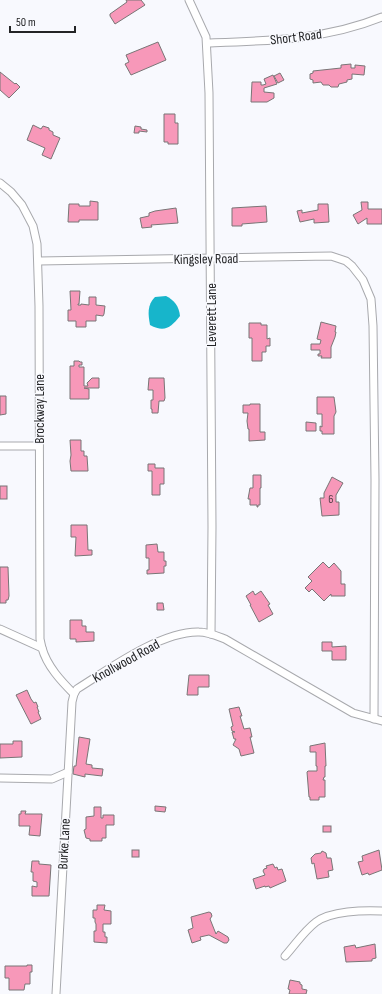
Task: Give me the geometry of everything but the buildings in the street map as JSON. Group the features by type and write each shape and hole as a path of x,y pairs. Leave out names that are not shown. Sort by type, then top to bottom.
{"street":[{"name":"Leverett Lane","path":"189,0 196,12 206,37 209,93 212,527 211,634"},
{"name":"Short Road","path":"207,43 285,40 334,33 364,25 382,17"},
{"name":"Brockway Lane","path":"0,183 11,192 22,205 33,226 37,244 40,446 40,639 42,648"},
{"name":"Kingsley Road","path":"38,261 332,256 346,261 363,280 371,299 373,326 375,480 374,720"},
{"path":"0,446 40,446"},
{"path":"0,629 42,648 43,654 59,679 74,694"},
{"name":"Knollwood Road","path":"74,694 77,688 137,652 173,636 183,633 199,632 225,639 354,713 374,720 382,721"},
{"name":"Burke Lane","path":"56,994 72,702 74,694"},
{"path":"0,778 52,778 68,772"},
{"path":"285,956 308,929 318,921 342,912 382,910"}],"water":[{"path":"166,296 176,304 179,309 180,316 171,326 160,329 150,325 149,306 155,297"}]}
